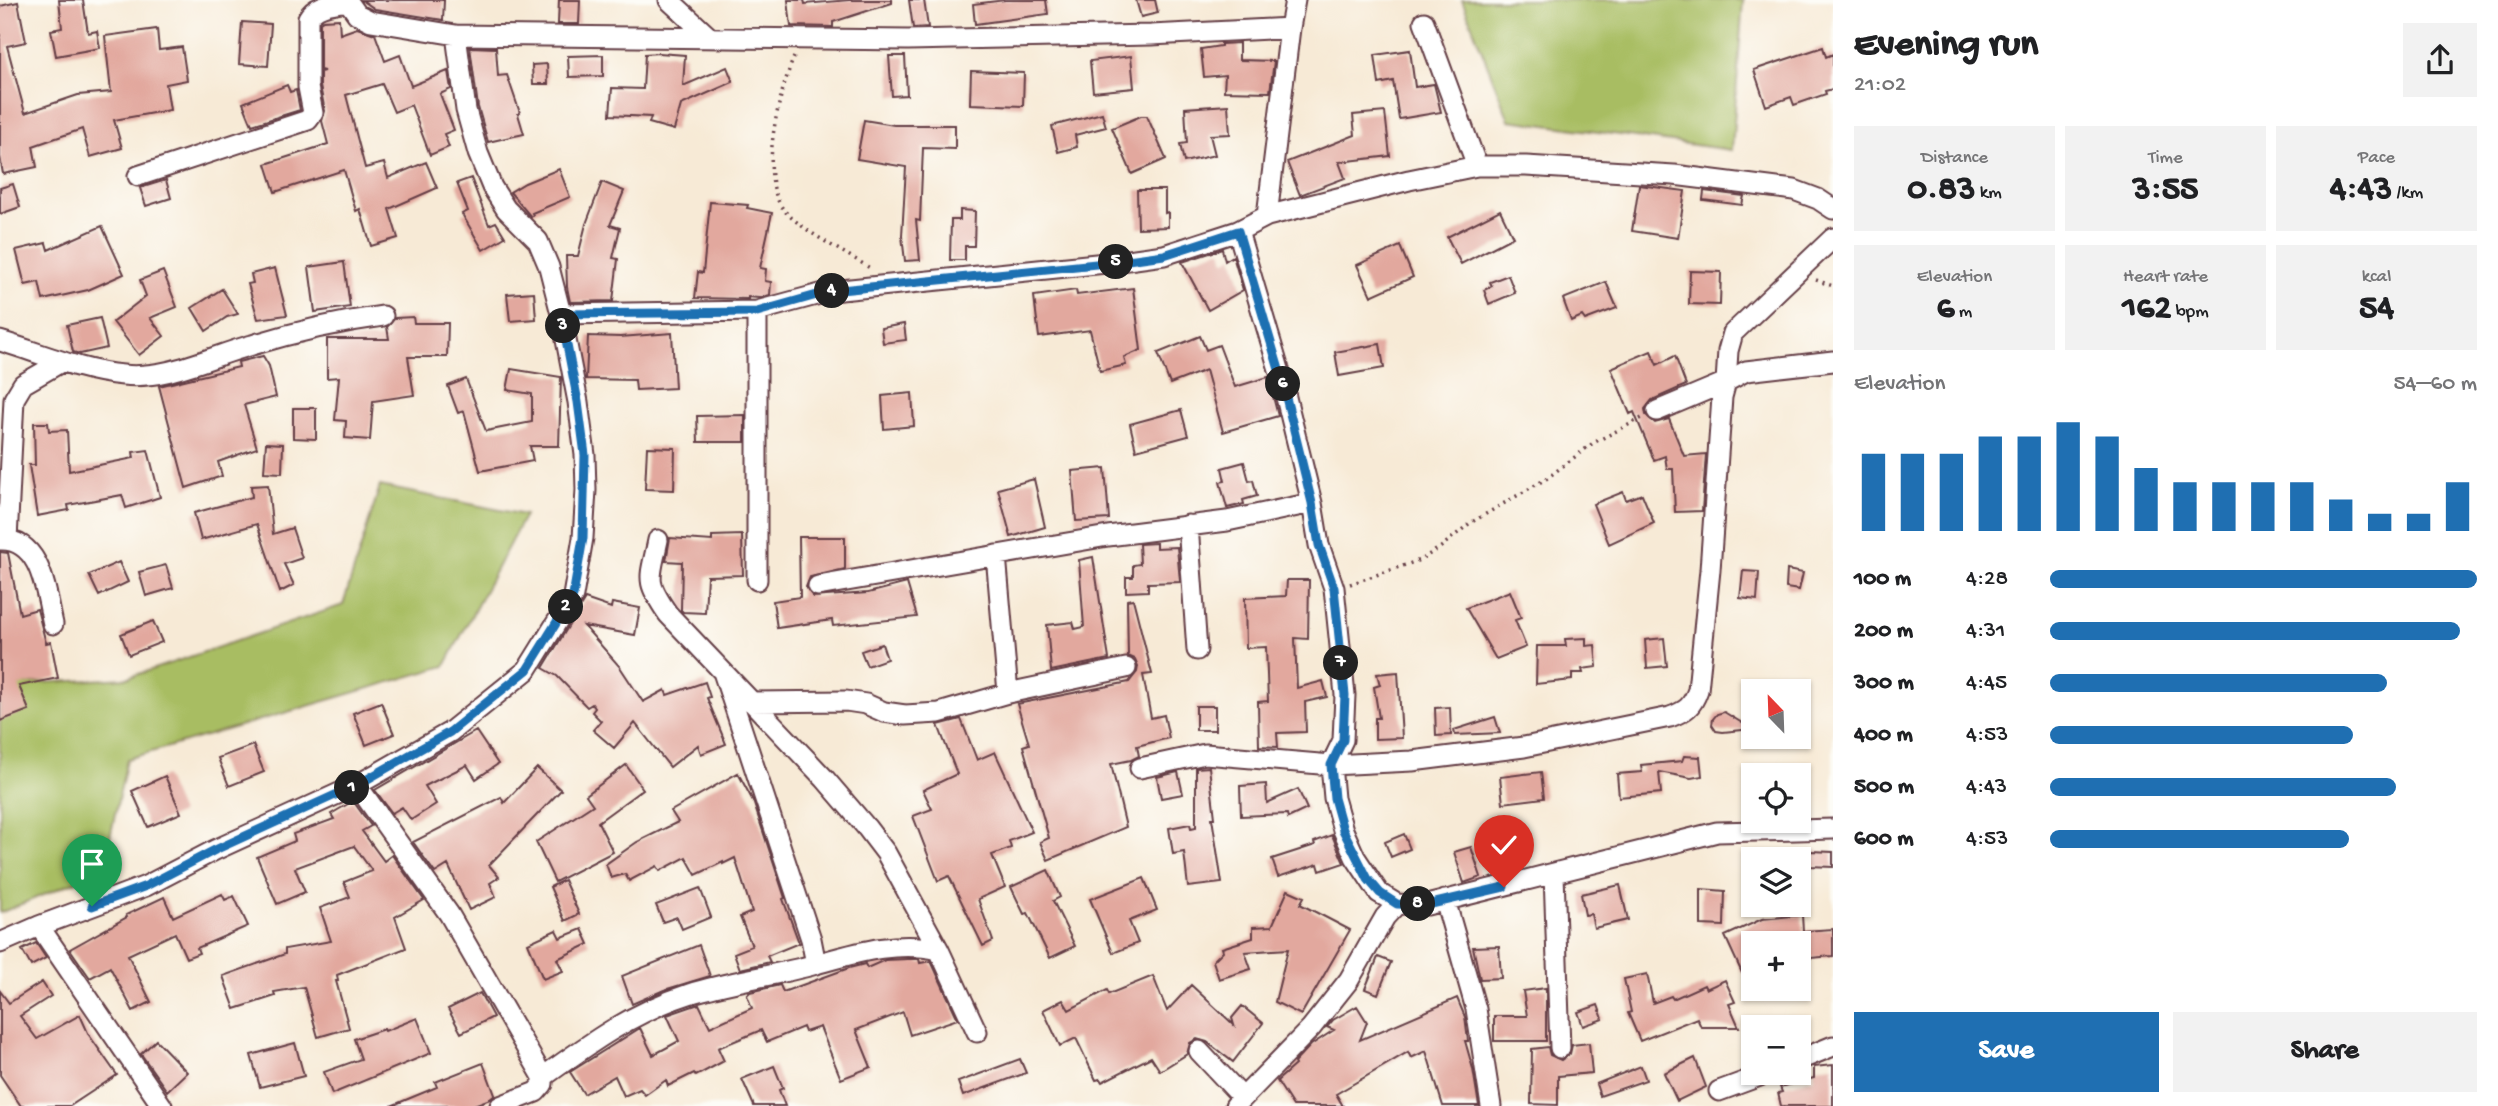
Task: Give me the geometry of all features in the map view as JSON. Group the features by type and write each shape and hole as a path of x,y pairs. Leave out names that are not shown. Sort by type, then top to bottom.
{"street":[{"path":"138,176 308,120 313,113 308,87 308,18 312,12 323,6 347,0 357,14 371,21 456,35 908,40 1151,35 1290,28"},
{"path":"669,0 710,38"},
{"path":"1267,216 1290,28 1296,0"},
{"path":"1424,22 1477,166"},
{"path":"0,943 146,886 215,850 357,785 450,732 527,670 573,596 583,538 585,455 561,314 549,267 538,241 506,209 492,187 478,153 466,110 456,35"},
{"path":"561,314 757,312 831,291 1164,255 1238,231 1267,216 1409,180 1477,166 1527,166 1686,177 1794,190 1818,199 1833,209"},
{"path":"1238,231 1280,373 1312,503 1319,545 1334,588 1345,695 1343,740 1331,765 1334,798 1343,830 1355,857 1380,893 1397,904 1427,905 1717,832 1833,830"},
{"path":"1140,768 1205,754 1331,765 1412,761 1524,747 1670,717 1686,710 1693,703 1698,690 1710,570 1722,397 1733,333 1833,238"},
{"path":"757,312 758,580"},
{"path":"0,341 61,362 126,376 164,373 251,345 337,322 383,316"},
{"path":"1657,411 1746,371 1833,361"},
{"path":"52,624 42,575 27,549 3,540 14,398 23,384 61,362"},
{"path":"818,586 996,555 1250,516 1312,503"},
{"path":"1188,525 1197,650"},
{"path":"658,540 650,582 653,592 668,614 825,779 886,853 939,950 977,1032"},
{"path":"996,555 1008,693"},
{"path":"751,702 846,701 905,715 939,713 1008,693 1126,668"},
{"path":"723,672 811,939 816,964"},
{"path":"357,785 449,914 543,1077 543,1084 536,1092 500,1106"},
{"path":"1554,874 1560,1048"},
{"path":"1445,900 1476,1009 1491,1106"},
{"path":"1199,1051 1238,1101 1311,1028 1349,980 1385,917 1397,904"},
{"path":"39,926 162,1106"},
{"path":"543,1077 610,1029 647,1010 690,994 893,947 920,946 939,950"},
{"path":"1811,1055 1833,1046"},
{"path":"1719,1091 1741,1083"}],"path":[{"path":"801,39 774,117 772,160 775,193 784,209 803,226 895,284"},
{"path":"1334,588 1420,560 1470,523 1546,479 1593,443 1657,411"}],"green space":[{"path":"1462,0 1743,0 1732,150 1509,120"},
{"path":"380,486 525,515 445,666 127,759 103,870 0,913 0,685 127,678 343,605"}],"building":[{"path":"59,0 83,0 88,33 97,31 100,48 56,56 51,30 62,28"},
{"path":"362,0 444,0 443,20 375,9"},
{"path":"559,0 580,0 579,24 558,24"},
{"path":"788,0 804,0 805,4 849,0 892,0 892,3 833,22 833,27 791,26"},
{"path":"909,0 924,0 928,27 913,28"},
{"path":"1005,0 1046,0 1048,14 975,24 973,4"},
{"path":"1136,0 1155,0 1158,13 1141,17"},
{"path":"18,2 26,42 7,46 25,113 78,95 111,92 105,36 157,29 159,50 182,47 187,80 166,84 170,110 114,120 122,148 90,157 82,129 33,146 37,167 3,174 0,157 0,6"},
{"path":"339,19 340,34 357,28 375,34 385,61 400,55 411,86 448,71 451,89 440,94 454,130 444,134 449,147 430,155 411,105 394,112 382,84 346,95 365,168 384,163 388,178 426,162 437,188 389,209 398,238 371,246 360,209 356,211 344,170 275,192 266,164 328,144 322,121 325,111 320,86 320,72 324,71 320,70 320,22"},
{"path":"242,22 271,24 268,66 239,64"},
{"path":"1239,43 1239,60 1274,61 1270,92 1224,91 1225,75 1204,77 1201,49"},
{"path":"470,47 496,48 498,76 507,75 524,134 488,142 478,107"},
{"path":"1823,47 1826,57 1833,54 1833,89 1794,105 1791,97 1766,106 1754,70"},
{"path":"1410,50 1415,87 1434,84 1441,112 1399,119 1393,81 1379,84 1375,55"},
{"path":"645,54 685,55 683,86 727,67 733,82 681,105 674,130 649,123 651,117 610,115 612,88 643,89"},
{"path":"603,55 603,76 569,77 568,56"},
{"path":"889,56 905,56 907,95 892,96"},
{"path":"1131,56 1134,88 1093,92 1090,61"},
{"path":"547,64 548,84 533,84 532,65"},
{"path":"971,71 1024,73 1023,106 970,104"},
{"path":"287,85 290,92 296,90 300,110 252,125 243,103"},
{"path":"1228,105 1230,134 1210,135 1215,155 1184,162 1180,144 1187,143 1185,108"},
{"path":"1385,112 1390,156 1339,162 1345,178 1300,195 1287,162 1355,135 1353,115"},
{"path":"1102,113 1106,127 1075,135 1077,147 1058,152 1052,126"},
{"path":"1147,116 1166,159 1132,174 1112,128"},
{"path":"864,120 894,125 955,125 955,149 923,148 920,221 916,220 920,260 905,261 902,236 906,167 857,159"},
{"path":"559,169 570,197 532,213 531,217 510,192"},
{"path":"471,178 489,225 496,222 505,237 483,250 462,214 468,211 457,183"},
{"path":"166,180 171,198 146,206 140,188"},
{"path":"602,182 624,191 610,225 620,228 613,258 618,259 613,301 570,302 566,256 578,256 586,224"},
{"path":"13,184 20,207 0,214 0,188"},
{"path":"1639,185 1685,191 1678,238 1632,231"},
{"path":"1137,190 1165,190 1168,227 1138,228"},
{"path":"1704,191 1744,196 1742,205 1703,200"},
{"path":"710,202 748,205 747,208 772,213 760,268 766,269 765,281 771,282 770,295 748,299 695,298 698,272 703,273"},
{"path":"960,210 975,211 974,246 965,246 965,260 950,260 951,220 960,220"},
{"path":"1500,210 1513,237 1461,264 1447,237"},
{"path":"102,226 124,274 88,290 43,300 39,282 25,285 16,250 46,243 48,250"},
{"path":"1400,246 1413,277 1371,296 1357,265"},
{"path":"1222,249 1225,261 1233,256 1243,290 1208,310 1182,262"},
{"path":"344,262 350,307 315,312 309,267"},
{"path":"275,268 287,315 258,319 248,284 253,283 251,274"},
{"path":"163,271 177,307 150,318 164,336 139,355 113,322 146,296 140,280"},
{"path":"1690,271 1721,272 1720,305 1689,304"},
{"path":"1508,275 1515,293 1489,304 1484,290 1492,286 1490,282"},
{"path":"1606,282 1617,308 1585,320 1582,316 1571,321 1563,299"},
{"path":"1133,288 1141,350 1124,357 1126,365 1100,371 1090,330 1039,337 1034,296 1076,290 1077,295"},
{"path":"222,289 238,314 227,317 206,331 192,308"},
{"path":"534,292 536,319 510,321 507,294"},
{"path":"413,317 414,323 448,323 447,357 408,357 414,395 373,401 370,440 345,438 346,421 335,420 339,377 327,378 327,339 389,339 387,327 395,318"},
{"path":"100,318 107,348 80,354 73,352 67,325"},
{"path":"904,324 906,340 883,343 881,328"},
{"path":"672,333 675,388 636,390 635,380 586,379 588,336 620,337"},
{"path":"1200,336 1206,350 1219,345 1235,387 1268,377 1278,416 1223,432 1206,370 1170,384 1158,353"},
{"path":"1380,344 1384,368 1339,376 1335,352"},
{"path":"1651,351 1657,365 1675,356 1686,385 1652,400 1645,409 1646,415 1655,423 1669,419 1684,456 1706,454 1702,511 1675,512 1673,469 1667,469 1665,456 1654,460 1634,412 1630,414 1611,368"},
{"path":"263,356 269,366 276,397 244,405 257,448 218,462 222,476 186,488 159,386 239,367 238,362"},
{"path":"511,369 561,377 559,446 530,446 533,461 480,471 464,411 458,413 448,386 466,379 486,431 532,422 532,394 507,390"},
{"path":"912,393 914,426 884,429 882,396"},
{"path":"293,408 316,408 316,439 293,438"},
{"path":"1181,410 1188,436 1136,450 1130,424"},
{"path":"745,415 745,442 698,442 697,416"},
{"path":"34,423 48,423 49,431 67,430 69,471 134,458 133,452 148,450 160,497 126,508 122,495 68,505 69,510 37,516 29,465 35,465"},
{"path":"266,443 283,444 282,473 264,472"},
{"path":"647,447 675,448 674,490 645,489"},
{"path":"1244,462 1249,481 1253,480 1257,496 1243,500 1244,504 1227,508 1220,482 1225,481 1222,468"},
{"path":"1105,468 1109,519 1076,521 1072,471"},
{"path":"1034,479 1045,527 1011,537 998,489"},
{"path":"268,485 273,534 292,528 302,558 284,564 294,585 280,592 257,524 201,540 194,513 252,497 251,486"},
{"path":"1623,492 1626,500 1642,494 1654,523 1609,544 1593,504"},
{"path":"742,535 743,575 707,576 705,613 683,612 682,562 666,561 670,538 712,541 712,536"},
{"path":"799,537 845,537 845,569 810,577 806,587 813,597 868,593 907,583 917,617 833,626 832,620 777,628 773,601 800,597"},
{"path":"1156,543 1156,548 1177,547 1180,582 1148,583 1148,591 1126,592 1126,577 1133,577 1133,565 1140,564 1139,544"},
{"path":"0,552 8,553 20,614 37,609 46,643 51,642 58,678 19,686 29,710 0,721"},
{"path":"1093,557 1109,659 1051,671 1047,625 1073,622 1075,629 1084,627 1079,560"},
{"path":"119,562 128,582 99,596 89,575"},
{"path":"166,565 173,588 146,596 139,572"},
{"path":"1787,570 1803,573 1799,590 1786,588"},
{"path":"1743,571 1759,572 1757,600 1740,598"},
{"path":"1287,580 1309,580 1308,639 1295,638 1297,688 1323,681 1327,697 1305,702 1306,732 1277,733 1278,747 1259,746 1258,702 1268,701 1266,647 1246,648 1245,598 1286,596"},
{"path":"1510,591 1521,618 1515,620 1526,647 1496,659 1466,608"},
{"path":"585,599 611,608 612,603 640,608 635,635 584,626 620,667 643,702 665,690 667,695 705,682 710,697 707,698 726,744 701,754 698,745 670,767 635,723 614,748 593,730 601,721 592,712 595,708 592,704 587,707 557,676 543,668"},
{"path":"1133,599 1152,674 1143,675 1151,718 1164,715 1169,738 1137,746 1139,756 1111,764 1126,827 1048,860 1040,842 1049,838 1023,746 1029,744 1017,704 1129,682 1138,666 1135,659 1128,656 1127,600"},
{"path":"153,621 162,642 129,655 121,634"},
{"path":"1586,638 1586,646 1595,645 1597,667 1582,669 1583,673 1572,673 1572,680 1536,684 1537,646 1566,646 1565,639"},
{"path":"1664,638 1667,666 1647,668 1645,640"},
{"path":"882,644 887,659 867,666 861,651"},
{"path":"1398,672 1402,738 1375,739 1375,718 1379,718 1374,687 1380,685 1377,674"},
{"path":"381,702 394,734 366,745 353,713"},
{"path":"1196,706 1215,706 1215,730 1196,730"},
{"path":"1450,707 1451,735 1436,736 1435,708"},
{"path":"1724,712 1741,722 1741,730 1716,731 1712,725 1717,714"},
{"path":"1495,717 1500,733 1455,735 1454,730"},
{"path":"961,719 977,760 995,752 1032,832 1009,841 1011,848 992,855 1005,887 978,899 993,941 983,946 949,876 938,881 913,816 932,809 923,790 957,774 938,725"},
{"path":"476,731 498,764 476,779 467,765 425,786 436,804 411,820 402,807 392,813 375,790"},
{"path":"253,745 264,772 229,786 218,758"},
{"path":"1684,756 1700,757 1702,776 1691,778 1659,772 1661,793 1619,797 1617,774 1642,772 1641,765 1682,761"},
{"path":"626,765 643,789 598,822 613,852 555,882 536,842 593,805 586,795"},
{"path":"1209,767 1215,818 1212,818 1222,883 1188,887 1184,852 1173,854 1169,828 1190,824 1191,828 1196,827 1196,768"},
{"path":"537,768 561,790 489,865 499,877 490,883 496,897 469,910 448,865 435,873 413,842 501,797 504,803"},
{"path":"1178,772 1183,794 1161,798 1157,777"},
{"path":"1541,772 1544,798 1503,803 1500,777"},
{"path":"738,773 753,801 799,943 767,956 770,962 740,969 734,953 752,946 740,917 752,912 735,858 696,875 686,857 660,871 657,866 629,881 625,874 611,878 606,864 637,842 678,822 671,811"},
{"path":"165,776 181,813 148,827 132,791"},
{"path":"1266,784 1267,803 1298,789 1307,809 1288,818 1287,814 1241,816 1240,786"},
{"path":"353,801 371,826 362,831 384,861 392,855 424,900 395,917 406,948 337,975 336,981 349,1028 318,1037 304,987 274,992 275,996 235,1009 223,976 285,954 285,949 331,941 320,908 350,897 344,882 372,871 354,846 295,868 305,892 277,904 257,857 295,841 293,834 334,819 331,814"},
{"path":"1404,834 1410,849 1391,857 1385,842"},
{"path":"1332,835 1344,863 1320,871 1318,864 1278,877 1272,859 1315,845 1314,842"},
{"path":"1471,847 1481,877 1464,883 1454,852"},
{"path":"1811,851 1833,852 1833,867 1811,866"},
{"path":"1048,870 1060,897 1053,901 1075,946 1050,958 1028,913 1024,914 1011,887"},
{"path":"1144,878 1157,910 1129,921 1138,943 1113,953 1090,899"},
{"path":"564,880 579,914 565,921 550,887"},
{"path":"1620,885 1628,920 1594,928 1591,914 1585,915 1581,894"},
{"path":"700,888 711,917 682,929 677,917 663,922 656,905"},
{"path":"1701,889 1725,891 1724,926 1701,925"},
{"path":"1288,890 1304,897 1300,904 1350,930 1301,1015 1275,1002 1288,949 1245,952 1251,969 1219,979 1213,961 1223,951 1222,948 1253,938 1253,927 1272,926"},
{"path":"222,894 225,900 234,896 248,926 197,948 199,953 186,958 175,933 128,955 151,1002 133,1011 110,967 90,978 70,949 127,917 126,915 164,897 173,917"},
{"path":"1802,917 1803,931 1741,931 1741,971 1725,936 1762,919"},
{"path":"582,929 589,944 557,959 563,971 543,979 528,943 556,930 560,938"},
{"path":"1833,929 1833,956 1811,958 1811,931 1803,931"},
{"path":"36,943 46,958 31,966 22,950"},
{"path":"699,945 710,976 664,990 632,1004 622,976"},
{"path":"1499,946 1501,978 1480,979 1473,947"},
{"path":"1378,957 1391,962 1378,994 1365,989"},
{"path":"919,959 920,963 931,961 958,1019 910,1035 903,1012 856,1030 871,1067 841,1079 820,1027 805,1032 803,1027 767,1042 761,1030 718,1048 724,1061 696,1076 694,1073 668,1086 666,1080 645,1095 640,1089 624,1096 615,1076 584,1094 570,1072 640,1028 653,1055 679,1041 667,1015 699,1004 710,1027 752,1008 747,995 750,992 780,985 783,992 865,964 867,968 885,960"},
{"path":"1647,974 1653,1003 1671,996 1673,999 1704,985 1706,989 1725,980 1735,1002 1729,1004 1739,1027 1701,1027 1697,1018 1640,1041 1628,1013 1631,1012 1624,979"},
{"path":"1153,976 1167,1011 1191,985 1234,1025 1232,1018 1242,1006 1263,1023 1233,1062 1207,1042 1197,1039 1190,1043 1187,1054 1160,1071 1151,1057 1102,1082 1100,1079 1096,1080 1076,1038 1060,1046 1043,1010 1063,1000 1069,1010 1107,990 1109,994"},
{"path":"42,982 51,996 20,1016 37,1039 80,1015 89,1035 117,1075 70,1106 21,1106 0,1075 0,991 9,1003"},
{"path":"1546,988 1546,1041 1494,1041 1494,1016 1527,1016 1523,991"},
{"path":"480,993 493,1017 461,1033 448,1009"},
{"path":"1457,998 1465,1017 1468,1041 1465,1041 1479,1106 1443,1106 1426,1051 1411,1058 1408,1052 1336,1094 1343,1106 1293,1106 1277,1081 1295,1065 1311,1045 1334,1030 1327,1027 1333,1020 1357,1006 1367,1022 1360,1040"},
{"path":"1598,1005 1603,1019 1583,1026 1578,1012"},
{"path":"417,1018 431,1053 332,1094 324,1072 361,1059 354,1039 384,1029 385,1031"},
{"path":"156,1040 187,1072 167,1091 141,1054"},
{"path":"295,1043 304,1076 260,1087 251,1055"},
{"path":"1589,1043 1592,1073 1558,1076 1558,1105 1531,1104 1532,1049 1548,1047 1550,1055 1561,1060 1570,1054 1572,1045"},
{"path":"1695,1058 1706,1087 1677,1101 1664,1073"},
{"path":"1020,1059 1026,1073 963,1096 958,1082"},
{"path":"483,1063 495,1095 490,1099 471,1106 391,1106 437,1087 435,1082"},
{"path":"1833,1065 1833,1106 1781,1106 1778,1093 1782,1092 1780,1087 1811,1085 1814,1067"},
{"path":"774,1066 783,1088 779,1090 785,1106 754,1106 742,1079"},
{"path":"1641,1066 1646,1080 1600,1096 1596,1084"}],"route":[{"path":"92,906 146,886 215,850 357,785 450,732 527,670 573,596 583,538 585,455 561,314 757,312 831,291 1164,255 1238,231 1280,373 1312,503 1319,545 1334,588 1345,695 1343,740 1331,765 1334,798 1343,830 1368,879 1380,893 1397,904 1427,905 1504,887"}]}
